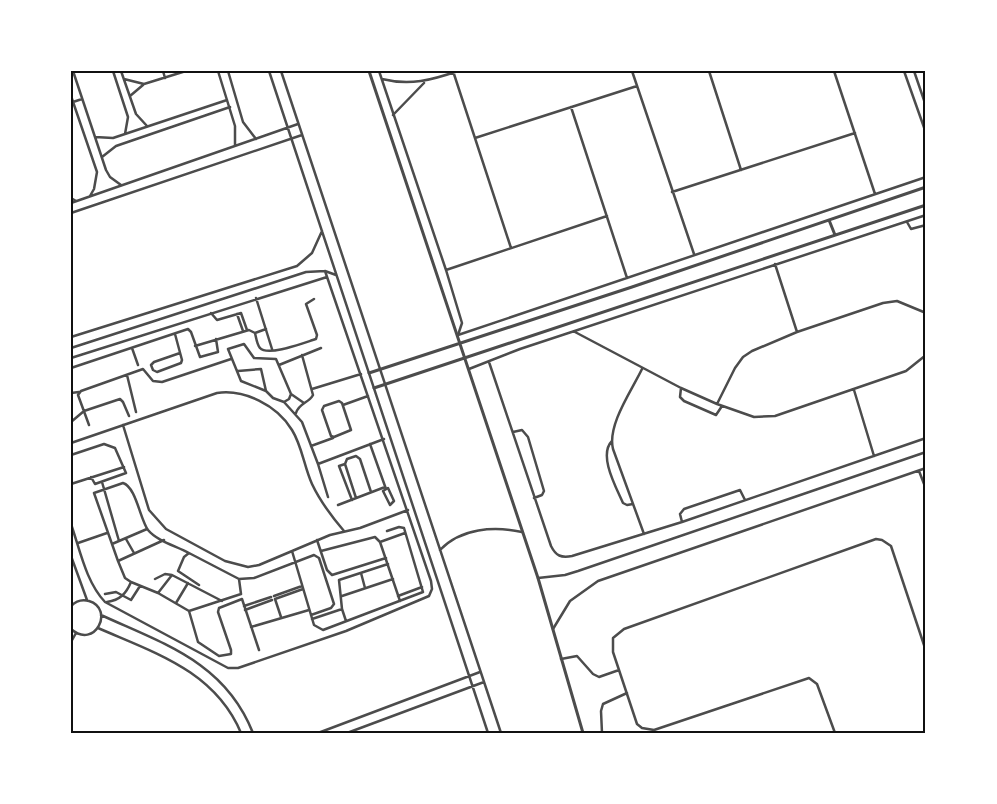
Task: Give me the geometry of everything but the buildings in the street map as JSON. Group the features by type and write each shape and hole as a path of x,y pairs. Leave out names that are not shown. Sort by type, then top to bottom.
{"street":[{"path":"73,71 110,177 123,185"},
{"path":"113,71 128,117 125,134"},
{"path":"121,71 136,114 147,126"},
{"path":"163,71 165,78"},
{"path":"130,96 144,84 186,71"},
{"path":"218,71 235,126 235,146"},
{"path":"228,71 244,122 256,139"},
{"path":"269,71 488,733"},
{"path":"281,71 501,733"},
{"path":"369,71 538,578 583,733"},
{"path":"378,71 446,270 462,323 458,335"},
{"path":"381,79 407,83 425,82 458,71"},
{"path":"632,71 694,254"},
{"path":"708,71 741,170"},
{"path":"834,71 875,194"},
{"path":"904,71 926,133"},
{"path":"914,71 926,106"},
{"path":"454,72 511,248"},
{"path":"124,79 144,84"},
{"path":"393,115 425,82"},
{"path":"475,138 637,86"},
{"path":"71,96 97,172 97,180 90,196"},
{"path":"73,102 82,99"},
{"path":"95,137 113,138 227,100"},
{"path":"102,157 116,146 230,107"},
{"path":"572,107 627,278"},
{"path":"71,203 298,124"},
{"path":"672,192 854,133"},
{"path":"71,213 302,135"},
{"path":"113,138 116,146"},
{"path":"458,335 926,177"},
{"path":"369,372 632,287 926,187"},
{"path":"71,198 76,201"},
{"path":"374,388 926,205"},
{"path":"469,369 775,264 926,215"},
{"path":"446,270 607,216"},
{"path":"829,220 835,235"},
{"path":"907,222 911,229 926,226"},
{"path":"71,337 297,266 316,248 322,230"},
{"path":"775,264 798,332"},
{"path":"297,266 300,274"},
{"path":"71,348 300,274 312,271 325,271 336,275"},
{"path":"71,524 91,582 105,602 218,665 228,668 238,668 346,631 429,596 432,589 431,581 325,271"},
{"path":"71,358 327,277"},
{"path":"256,298 272,350"},
{"path":"255,333 261,349 284,349 317,339 318,335 306,304 314,299"},
{"path":"717,404 735,368 743,357 752,351 798,332 883,303 897,301 926,313"},
{"path":"211,313 217,320 241,314 247,330"},
{"path":"237,314 243,331"},
{"path":"195,346 247,330 255,333 266,329"},
{"path":"71,368 189,330 200,357 217,353 219,350 216,339"},
{"path":"575,332 682,388 717,404 744,415 765,418 854,390 906,371 926,355"},
{"path":"175,334 182,360 179,366 157,372 153,370 151,365 154,362 180,353"},
{"path":"304,403 290,394 279,365 274,358 254,358 244,344 228,349 230,359 243,382 266,391 273,398 284,402 296,413 302,422 328,497"},
{"path":"132,348 138,365"},
{"path":"279,365 321,348"},
{"path":"296,413 298,407 312,397 312,389 302,355"},
{"path":"71,393 79,392 143,369 157,383 230,359"},
{"path":"489,362 551,546 554,553 560,557 682,522 926,438"},
{"path":"643,368 614,427 612,441 644,534"},
{"path":"238,371 261,369 266,391"},
{"path":"127,374 136,412"},
{"path":"312,389 361,374"},
{"path":"682,388 680,397 684,401 716,415 722,406"},
{"path":"854,390 874,456"},
{"path":"71,443 217,393 230,391 244,394 268,406 292,429 312,485 344,532"},
{"path":"79,392 89,425"},
{"path":"284,402 289,399 290,394"},
{"path":"343,405 368,396"},
{"path":"71,422 84,412 120,399 124,402 129,416"},
{"path":"311,446 334,438 350,430 343,405 339,401 324,406 322,410 330,436 334,438"},
{"path":"122,425 150,510 166,529 236,565 259,565 317,540 408,510"},
{"path":"513,432 522,430 526,432 544,491 542,495 534,498"},
{"path":"318,464 384,439"},
{"path":"612,441 606,448 606,457 622,503 627,505 633,504"},
{"path":"71,455 104,444 115,448 126,473 93,484 91,477"},
{"path":"338,505 385,488 390,489 394,504 388,504 383,492 385,488 370,444"},
{"path":"538,578 565,575 578,571 926,452"},
{"path":"352,500 340,466 345,464 347,459 359,456 371,492"},
{"path":"345,464 356,498"},
{"path":"71,484 124,466"},
{"path":"552,630 570,601 598,581 926,468"},
{"path":"919,471 926,489"},
{"path":"102,482 120,541"},
{"path":"242,599 223,606 218,612 231,650 231,654 219,656 198,642 189,611 158,593 125,578 94,497 96,490 123,483 128,484 148,529 164,540 239,579 254,578 314,555 319,558 334,604 332,608 311,615"},
{"path":"682,522 680,514 684,509 740,490 745,500"},
{"path":"292,551 312,619 316,628 323,630 422,593 422,587 404,528 399,527 387,530"},
{"path":"440,550 448,542 480,530 494,527 522,532"},
{"path":"112,544 148,529"},
{"path":"78,543 108,532"},
{"path":"380,542 405,533"},
{"path":"320,551 372,536 380,542 400,601"},
{"path":"126,539 134,553"},
{"path":"834,733 817,684 809,678 654,730 642,728 637,724 611,645 618,632 876,539 887,542 891,546 926,651"},
{"path":"118,561 164,540"},
{"path":"317,540 327,570 332,575 386,558"},
{"path":"188,553 184,557 178,571 199,585"},
{"path":"71,556 87,600"},
{"path":"346,622 342,609 339,580 388,564"},
{"path":"361,573 366,588"},
{"path":"154,579 166,574 172,575 222,601"},
{"path":"158,593 172,575"},
{"path":"239,579 244,608 259,650"},
{"path":"342,596 393,579"},
{"path":"105,602 116,601 123,596 131,582"},
{"path":"176,603 188,583"},
{"path":"106,594 116,592 131,600 140,586"},
{"path":"244,608 302,587"},
{"path":"281,617 276,599 302,587"},
{"path":"398,596 422,587"},
{"path":"189,611 241,594"},
{"path":"71,606 77,602 87,600 96,605 101,615 181,652 206,668 234,697 253,733"},
{"path":"312,619 342,609"},
{"path":"251,627 309,610"},
{"path":"71,629 76,633 86,635 98,628 101,615"},
{"path":"98,628 176,662 192,671 219,696 240,733"},
{"path":"71,642 76,633"},
{"path":"560,659 576,656 593,674 599,677 619,670"},
{"path":"318,733 480,672"},
{"path":"347,733 484,682"},
{"path":"602,733 601,712 603,704 627,693"}]}
